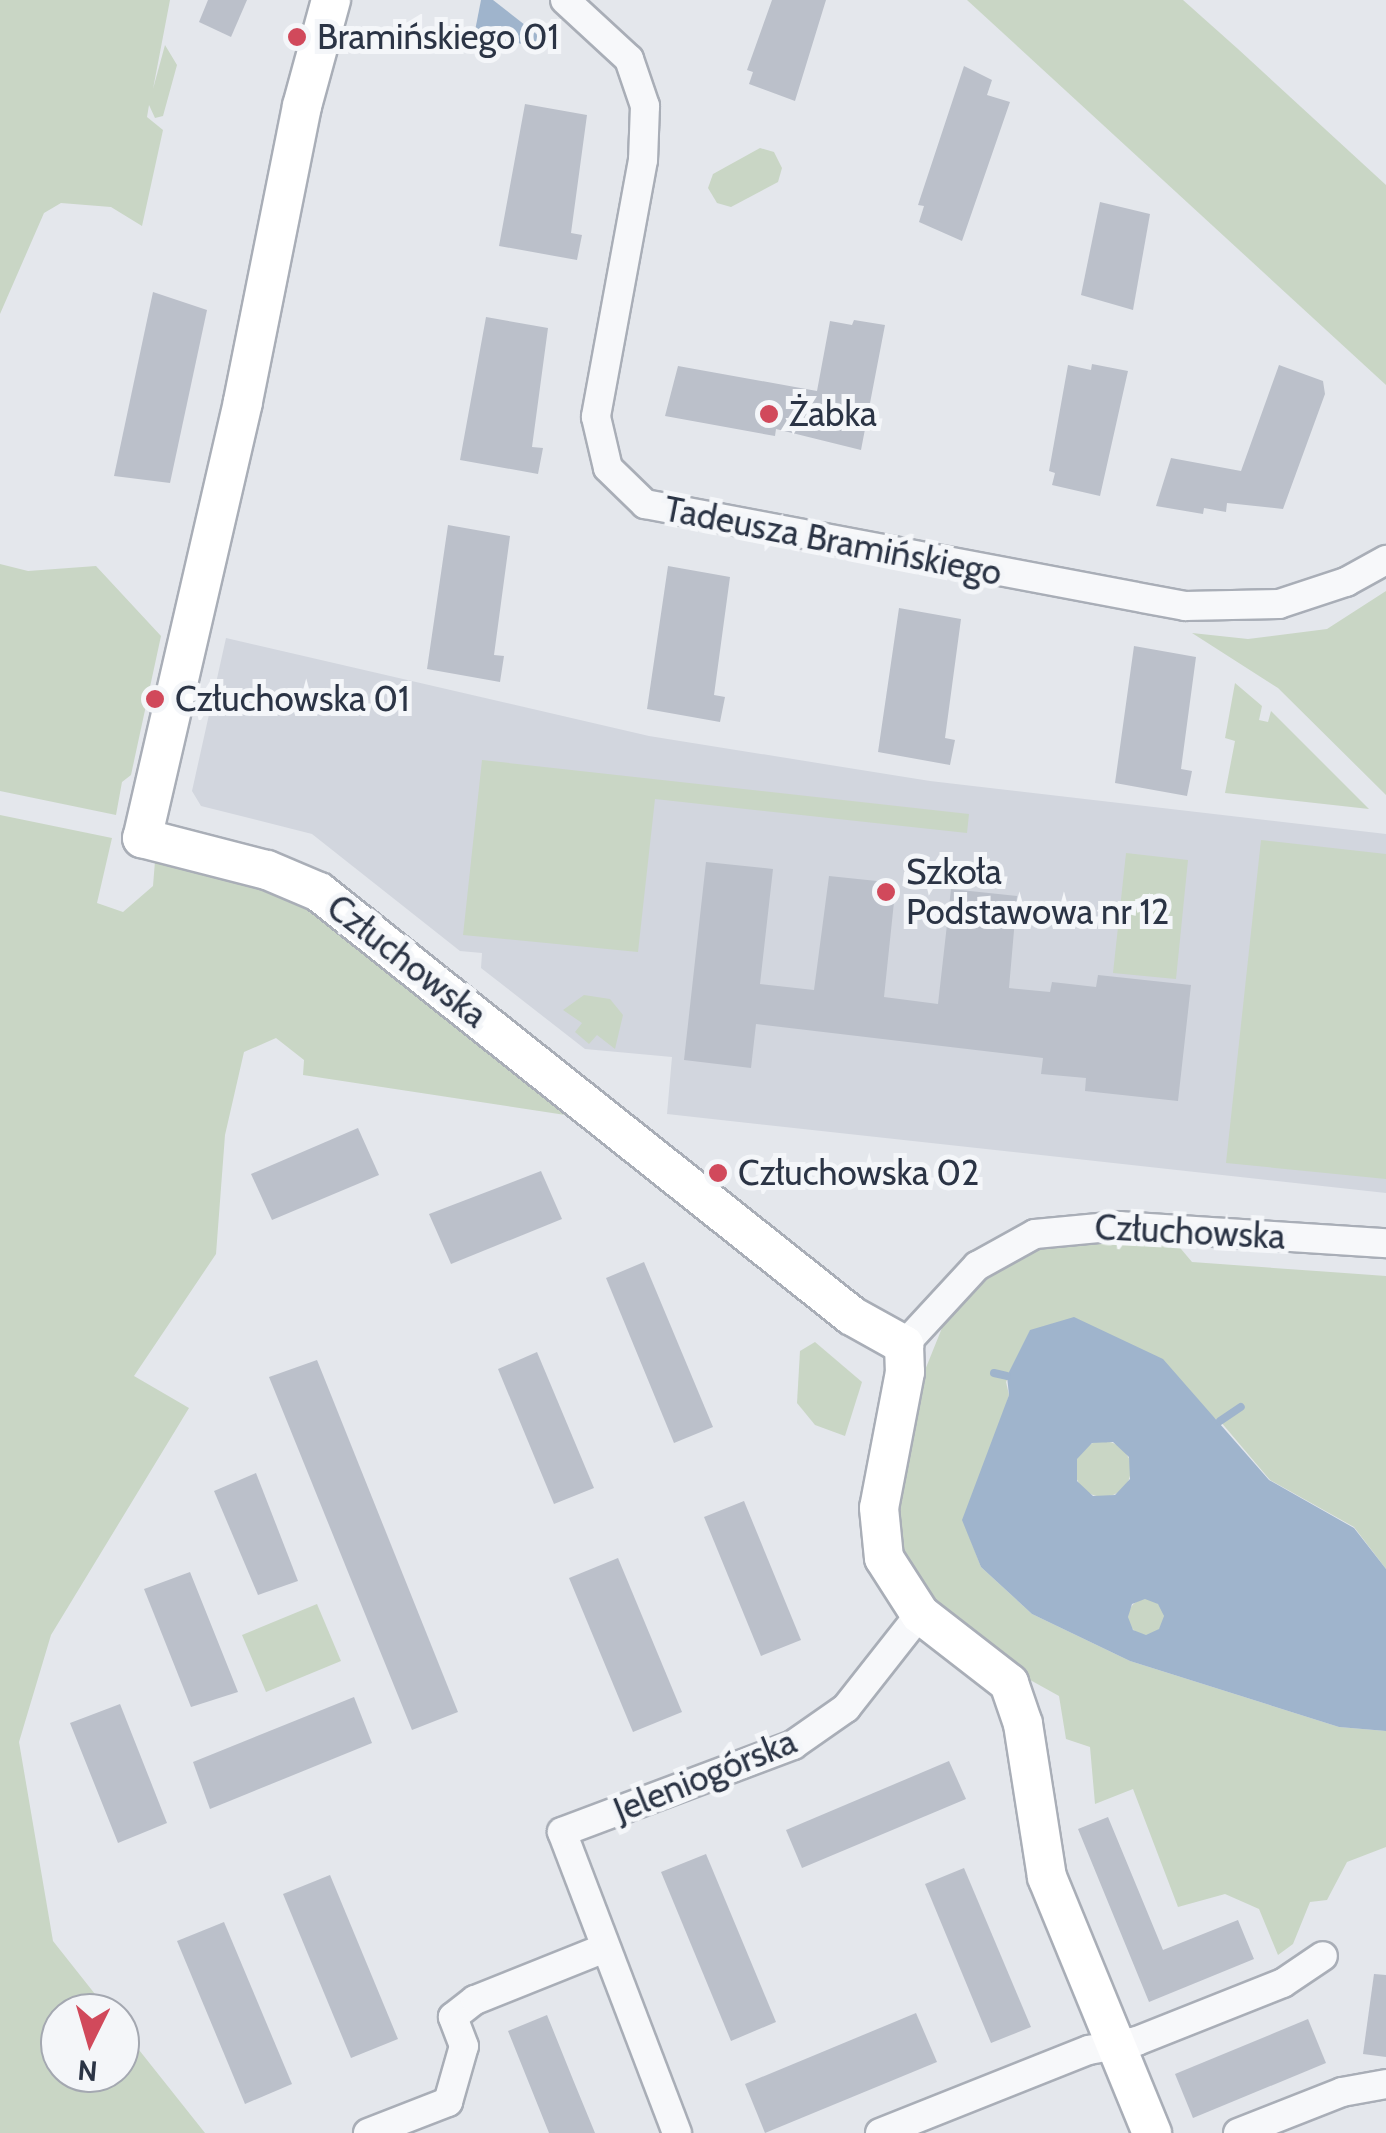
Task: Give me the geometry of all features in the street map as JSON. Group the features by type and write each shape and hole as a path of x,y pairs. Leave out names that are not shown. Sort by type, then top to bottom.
{"street":[{"name":"Człuchowska","path":"331,0 302,106 243,402 142,838 267,870 320,892 852,1316 904,1345 977,1266 1034,1234 1120,1226 1386,1243"},
{"name":"Tadeusza Bramińskiego","path":"565,0 629,59 644,106 643,160 596,418 608,468 645,504 1217,609 1309,596 1386,560"},
{"path":"904,1345 905,1372 878,1532 884,1558 920,1614 1009,1683 1024,1724 1047,1877 1152,2133"},
{"name":"Jeleniogórska","path":"676,2133 562,1832 794,1745 846,1708 920,1614"},
{"path":"368,2133 448,2102 464,2046 453,2017 475,2000 605,1948"},
{"path":"880,2133 1089,2050 1116,2046 1283,1983 1324,1956"},
{"path":"1238,2133 1371,2082 1386,2084"}],"shaded area":[{"name":"Szkoła Podstawowa nr 12","path":"226,638 649,736 930,781 1386,834 1386,1193 667,1114 672,1057 585,1049 481,968 482,953 460,951 312,834 201,806 192,791"}],"green space":[{"path":"0,0 170,0 153,89 165,45 177,65 163,116 155,118 149,105 147,117 163,130 142,226 111,207 61,203 44,213 0,314"},
{"path":"967,0 1183,0 1238,49 1386,185 1386,385"},
{"path":"760,148 774,152 782,168 778,182 731,207 717,203 708,188 713,174"},
{"path":"0,564 28,571 96,566 161,636 131,775 122,782 116,815 0,791"},
{"path":"1386,591 1386,795 1278,688 1192,633 1248,639 1327,629"},
{"path":"1235,683 1262,706 1259,720 1268,722 1271,711 1369,809 1225,793 1235,741 1225,738"},
{"path":"482,760 969,814 967,833 655,799 638,952 463,935"},
{"path":"0,815 112,838 97,903 123,912 153,886 155,861 173,859 303,900 585,1118 303,1075 304,1060 276,1038 244,1052 225,1135 216,1254 134,1376 189,1408 51,1635 19,1742 53,1941 94,1993 40,1993 40,2093 140,2093 140,2051 205,2133 0,2133"},
{"path":"1261,840 1386,854 1386,1179 1226,1163"},
{"path":"1126,853 1188,860 1176,979 1113,973"},
{"path":"584,995 610,999 623,1015 615,1049 597,1035 589,1044 575,1032 582,1023 563,1010"},
{"path":"1097,1239 1176,1243 1192,1262 1386,1276 1386,1569 1354,1527 1270,1480 1220,1421 1030,1331 1006,1382 1009,1395 983,1478 963,1520 981,1567 1032,1614 1130,1661 1339,1727 1386,1731 1386,1847 1347,1862 1327,1900 1310,1902 1293,1944 1278,1955 1259,1909 1225,1894 1178,1907 1133,1789 1095,1804 1090,1747 1066,1739 1059,1696 1023,1676 941,1607 901,1551 895,1511 921,1380 944,1323 988,1276 1032,1251"},
{"path":"815,1342 862,1382 845,1436 815,1425 797,1403 800,1351"},
{"path":"1103,1441 1123,1449 1131,1469 1123,1489 1103,1497 1083,1489 1075,1469 1083,1449"},
{"path":"1146,1599 1159,1604 1164,1617 1159,1630 1146,1635 1133,1630 1128,1617 1133,1604"},
{"path":"317,1604 341,1661 266,1692 242,1635"}],"water":[{"path":"481,0 493,0 539,36 535,46 474,36"},
{"path":"1074,1317 1163,1359 1269,1480 1354,1528 1386,1569 1386,1731 1339,1727 1130,1661 1032,1614 981,1567 962,1520 1009,1395 1007,1376 1030,1330","holes":["1113,1442 1129,1457 1130,1479 1115,1495 1093,1496 1077,1481 1077,1459 1092,1443","1145,1599 1158,1604 1164,1616 1159,1629 1146,1635 1133,1630 1128,1617 1132,1604"]}],"building":[{"path":"208,0 247,0 231,37 199,22"},
{"path":"772,0 826,0 795,101 749,84 753,72 747,70"},
{"path":"964,66 992,80 987,95 1010,102 962,241 919,222 924,206 918,205"},
{"path":"525,104 587,115 571,233 582,235 577,260 499,246"},
{"path":"1100,202 1150,214 1133,310 1081,295"},
{"path":"153,292 207,310 170,483 114,476"},
{"path":"486,317 548,328 532,447 543,448 538,474 460,460"},
{"path":"854,320 885,325 861,450 776,429 775,436 665,416 678,366 817,391 830,321 852,325"},
{"path":"1092,364 1128,371 1100,496 1052,485 1055,473 1049,471 1068,365 1091,370"},
{"path":"1279,365 1323,381 1325,394 1283,509 1227,503 1226,512 1204,508 1203,514 1156,506 1171,458 1241,471"},
{"path":"448,525 510,536 494,655 504,656 500,682 427,669"},
{"path":"668,566 730,577 714,695 725,697 720,722 647,709"},
{"path":"899,608 961,619 945,738 955,740 950,765 878,752"},
{"path":"1134,646 1196,657 1181,769 1192,771 1187,796 1115,783"},
{"path":"706,862 773,869 760,984 814,990 829,876 896,883 884,997 938,1004 951,889 1017,896 1009,988 1050,992 1052,982 1096,987 1098,975 1191,985 1178,1101 1085,1091 1086,1078 1041,1074 1043,1058 756,1024 751,1068 684,1060"},
{"path":"358,1128 379,1175 272,1220 251,1174"},
{"path":"541,1171 562,1219 451,1264 429,1214"},
{"path":"644,1262 713,1427 674,1443 606,1278"},
{"path":"537,1352 594,1488 554,1504 498,1369"},
{"path":"317,1360 458,1712 412,1730 269,1377"},
{"path":"256,1473 298,1581 258,1595 214,1491"},
{"path":"744,1501 801,1640 761,1656 704,1517"},
{"path":"618,1558 682,1712 633,1732 569,1578"},
{"path":"190,1572 238,1692 191,1707 144,1589"},
{"path":"354,1697 372,1743 210,1809 193,1762"},
{"path":"120,1704 167,1823 118,1843 70,1723"},
{"path":"949,1761 966,1799 802,1868 786,1830"},
{"path":"1108,1817 1163,1950 1238,1920 1254,1959 1149,2002 1078,1829"},
{"path":"706,1854 776,2022 731,2041 661,1872"},
{"path":"964,1868 1031,2027 991,2043 925,1884"},
{"path":"330,1875 398,2039 351,2058 283,1894"},
{"path":"224,1922 292,2084 245,2104 177,1941"},
{"path":"1374,1974 1386,1975 1386,2057 1363,2054"},
{"path":"916,2013 937,2062 765,2133 745,2084"},
{"path":"547,2015 595,2133 549,2133 508,2031"},
{"path":"1308,2019 1326,2063 1193,2118 1175,2074"}],"waterway":[{"path":"994,1373 1007,1376"},
{"path":"1220,1421 1241,1407"}],"place":[{"name":"Bramińskiego 01","path":"297,37"},
{"name":"Żabka","path":"769,414"},
{"name":"Człuchowska 01","path":"155,699"},
{"name":"Szkoła Podstawowa nr 12","path":"886,892"},
{"name":"Człuchowska 02","path":"718,1173"}]}
